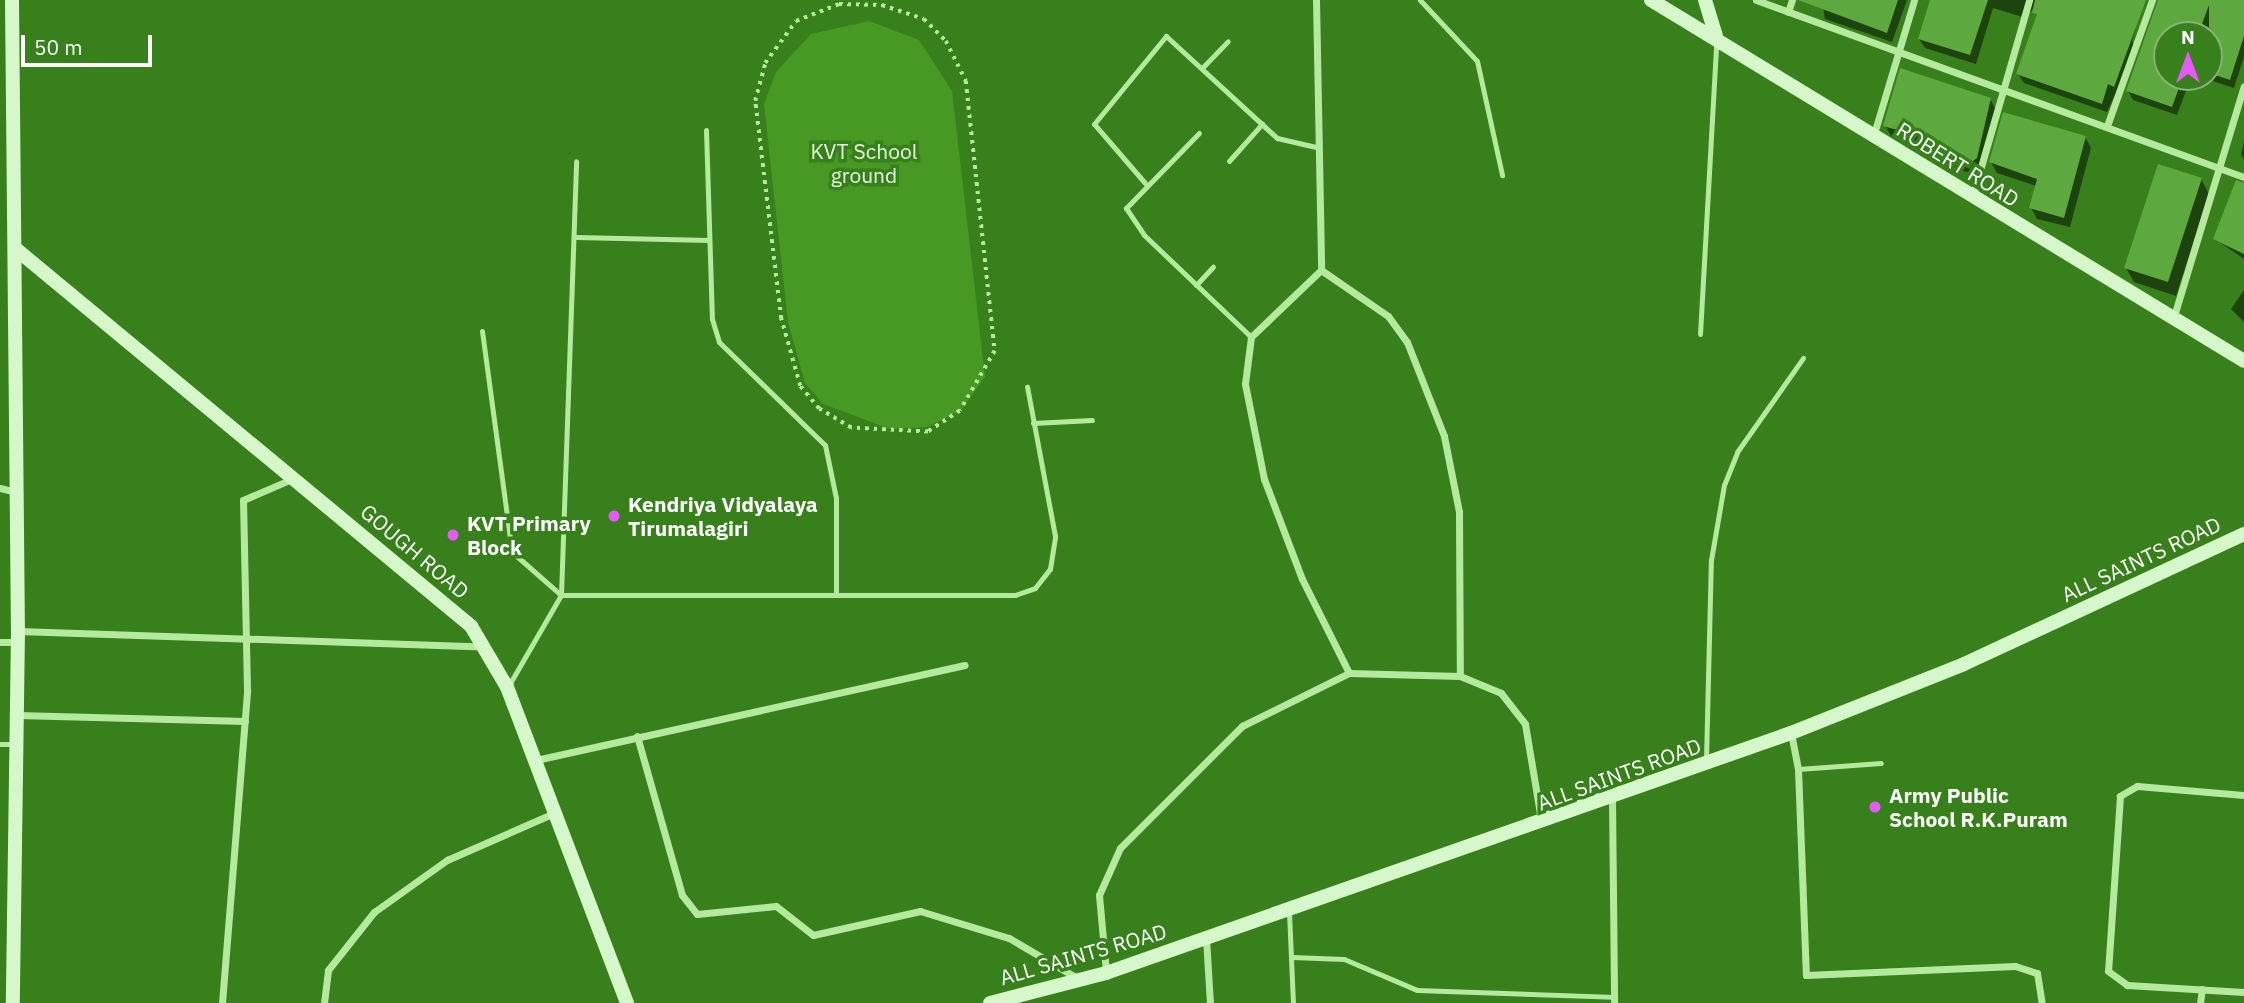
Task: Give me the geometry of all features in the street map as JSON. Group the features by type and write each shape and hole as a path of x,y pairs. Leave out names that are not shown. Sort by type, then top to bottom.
{"street":[{"path":"12,0 18,636 13,1003"},
{"path":"1316,0 1316,147 1321,270 1251,337 1245,384 1264,479 1302,579 1349,673"},
{"name":"ROBERT ROAD","path":"1651,0 1716,35 1972,200 2174,316 2244,362"},
{"path":"1705,0 1716,35"},
{"path":"1756,0 1898,53 2001,86 2222,164 2244,177"},
{"path":"1788,12 1792,0"},
{"path":"1873,137 1914,0"},
{"path":"1972,200 2001,86 2029,0"},
{"path":"2108,123 2152,0"},
{"path":"2174,316 2244,86"},
{"name":"GOUGH ROAD","path":"16,248 453,609 486,646 507,687 536,760 627,1003"},
{"path":"1321,270 1388,316 1407,342 1444,436 1459,512 1461,676"},
{"path":"222,1003 245,721 243,500 295,478"},
{"path":"0,488 16,492"},
{"name":"ALL SAINTS ROAD","path":"990,1003 1078,978 1106,973 1542,825 1791,733 1964,664 2244,534"},
{"path":"0,642 18,636 246,638 486,646"},
{"path":"536,760 965,665"},
{"path":"1106,973 1099,895 1120,848 1242,726 1349,673 1461,676 1519,708 1542,825"},
{"path":"16,715 245,721"},
{"path":"1791,733 1798,769 1806,975 2015,966 2037,973 2042,1003"},
{"path":"636,736 682,895 698,914 776,906 813,935 920,911 1009,938 1078,978"},
{"path":"2244,795 2137,786 2126,789 2118,804 2108,971 2127,985 2244,992"},
{"path":"1612,799 1614,1000"},
{"path":"324,1003 328,970 374,912 447,860 555,813"},
{"path":"1206,938 1210,1003"},
{"path":"2200,1003 2202,989"}],"lane":[{"path":"1420,0 1477,61 1502,175"},
{"path":"1700,334 1716,35"},
{"path":"1145,183 1096,131 1096,117 1162,37 1172,36 1262,124 1288,143 1316,147"},
{"path":"1202,68 1228,41"},
{"path":"1229,161 1262,124"},
{"path":"706,130 709,240 719,342 806,425 833,466 836,595"},
{"path":"1199,133 1128,200 1130,218 1251,337"},
{"path":"507,687 561,595 576,237 576,161"},
{"path":"576,237 709,240"},
{"path":"1196,285 1213,267"},
{"path":"482,331 512,552 561,595 1015,595 1035,588 1050,569 1055,536 1027,387"},
{"path":"1707,764 1711,560 1724,485 1737,452 1804,358"},
{"path":"1033,423 1092,420"},
{"path":"0,744 15,744"},
{"path":"1798,769 1881,763"},
{"path":"1289,910 1293,1003"},
{"path":"1292,957 1344,959 1417,990 1614,1000"}],"path":[{"path":"839,4 882,5 924,19 946,41 967,81 995,351 985,377 960,411 928,432 851,428 819,409 800,386 781,319 755,101 765,63 796,21 839,4"}],"green space":[{"name":"KVT School ground","path":"869,21 919,40 952,91 985,377 960,411 927,427 890,429 823,404 805,383 788,322 764,104 776,72 811,34"}],"building":[{"path":"1798,0 1898,0 1887,33"},
{"path":"1930,0 1988,0 1970,55 1918,39"},
{"path":"2035,0 2146,0 2114,87 2108,84 2102,104 2016,74 2037,14 2032,13"},
{"path":"2158,0 2244,0 2244,36 2230,80 2223,78 2223,21 2209,21 2209,5 2203,21 2153,21 2153,91 2178,91 2172,107 2126,91"},
{"path":"1900,68 1991,98 1977,158 1969,164 1926,151 1930,139 1883,126"},
{"path":"2003,112 2086,136 2064,218 2029,208 2037,179 1989,162"},
{"path":"2158,164 2202,178 2168,282 2124,268"},
{"path":"2236,180 2244,183 2244,254 2213,239"}],"place":[{"name":"Kendriya Vidyalaya Tirumalagiri","path":"614,516"},
{"name":"KVT Primary Block","path":"453,535"},
{"name":"Army Public School R.K.Puram","path":"1875,807"}]}
